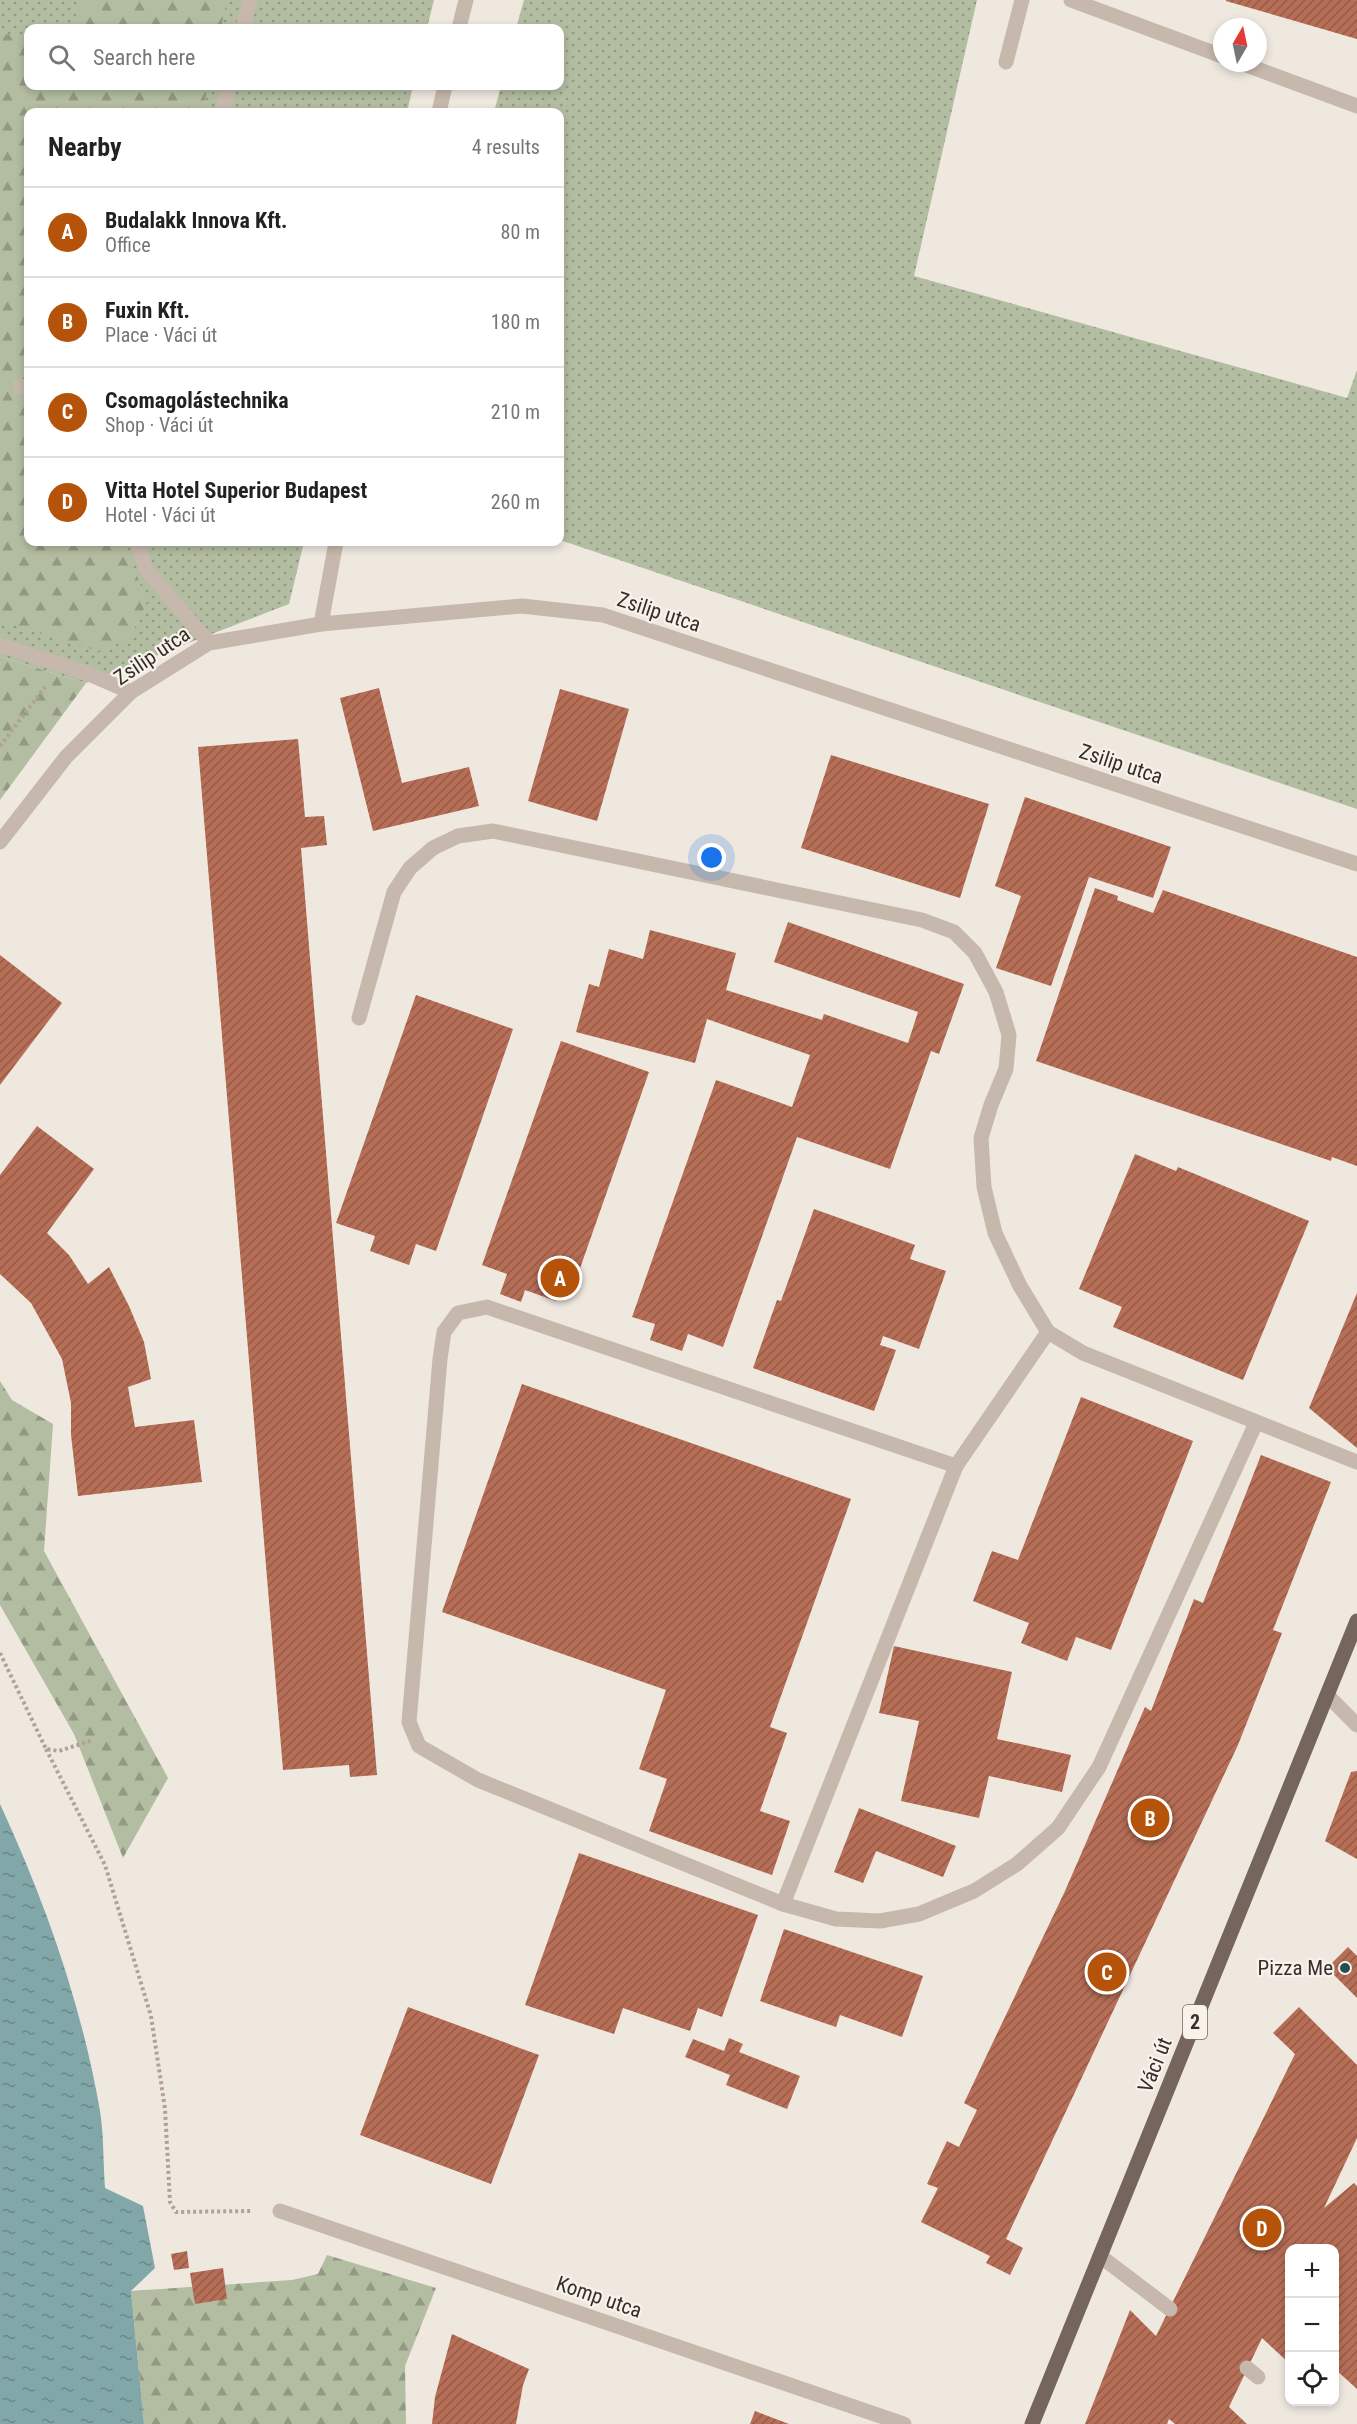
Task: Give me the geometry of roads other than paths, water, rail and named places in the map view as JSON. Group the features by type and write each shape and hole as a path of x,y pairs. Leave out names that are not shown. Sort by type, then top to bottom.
{"main road":[{"name":"Váci út","path":"1032,2424 1357,1621"}],"street":[{"path":"244,24 250,0"},
{"path":"460,24 466,0"},
{"path":"1006,62 1022,0"},
{"path":"1071,0 1213,53"},
{"path":"1265,72 1357,106"},
{"path":"223,108 228,90"},
{"path":"440,108 444,90"},
{"path":"138,546 146,569 209,643"},
{"path":"321,624 335,546"},
{"name":"Zsilip utca","path":"0,842 66,757 131,692 209,643 321,624 522,606 603,615 1357,864"},
{"path":"0,645 62,665 131,692"},
{"path":"359,1018 394,892 410,868 433,848 458,836 493,831 922,920 954,932 975,953 996,992 1009,1035 1006,1069 991,1105 981,1138 984,1187 995,1233 1020,1286 1048,1332 1083,1353 1357,1462"},
{"path":"956,1466 487,1307 458,1312 444,1332 440,1359 409,1722 419,1746 478,1780 783,1904 836,1919 880,1921 919,1914 974,1891 1017,1864 1058,1828 1099,1767 1256,1423"},
{"path":"783,1904 956,1466 1048,1332"},
{"path":"1327,1695 1357,1725"},
{"name":"Komp utca","path":"280,2211 904,2424"},
{"path":"1100,2256 1170,2309"}],"water":[{"path":"0,1804 47,1916 83,2032 100,2111 105,2188 143,2206 155,2268 131,2291 144,2424 0,2424"}],"place":[{"name":"Budalakk Innova Kft.","path":"560,1278"},
{"name":"Fuxin Kft.","path":"1150,1818"},
{"name":"Pizza Me","path":"1345,1968"},
{"name":"Csomagolástechnika","path":"1107,1972"},
{"name":"Vitta Hotel Superior Budapest","path":"1262,2228"}]}
